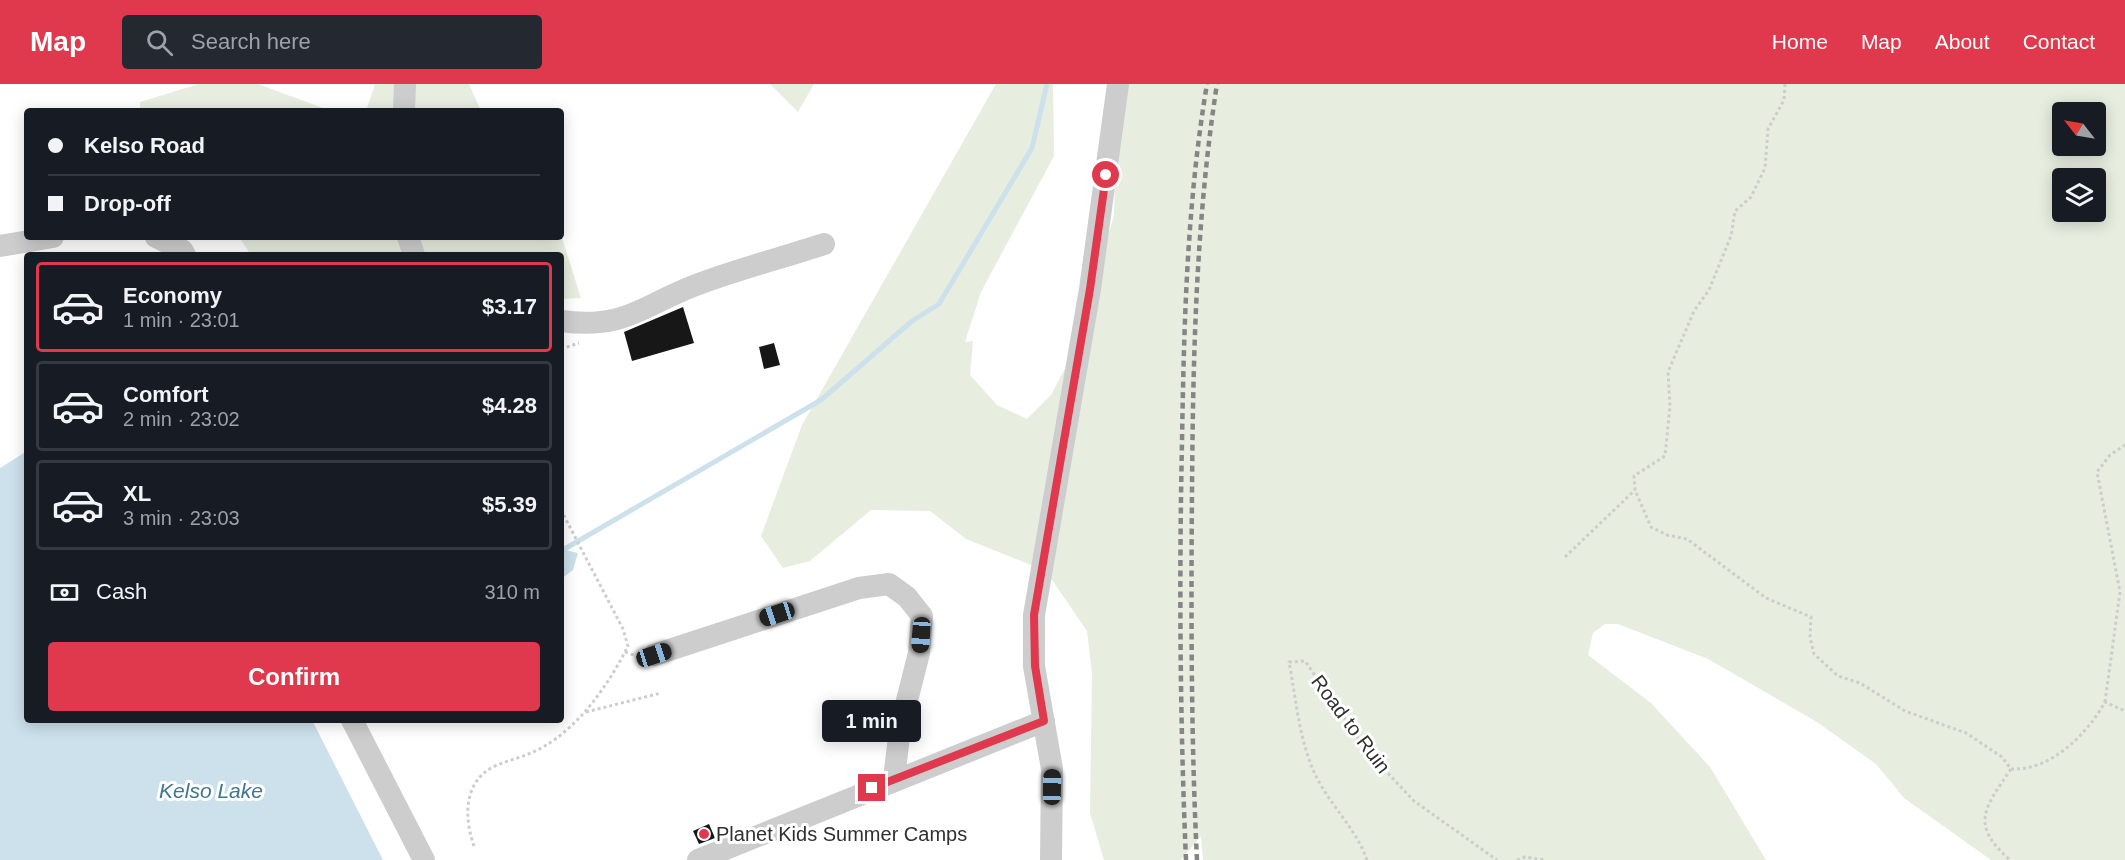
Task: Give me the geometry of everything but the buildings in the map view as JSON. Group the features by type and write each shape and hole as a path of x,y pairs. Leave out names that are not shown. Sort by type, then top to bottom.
{"street":[{"path":"404,108 405,84"},
{"path":"1051,860 1052,769 1035,666 1034,615 1090,289 1118,84"},
{"path":"0,246 36,240"},
{"path":"162,240 183,252"},
{"path":"564,321 608,322 635,315 695,285 824,244"},
{"path":"654,655 859,588 889,584 907,597 922,616 919,653 900,728 894,779"},
{"path":"698,860 894,779 1044,721"},
{"path":"354,723 424,860"}],"path":[{"path":"1785,84 1784,100 1768,129 1765,168 1751,196 1735,211 1731,236 1709,290 1694,311 1668,372 1670,406 1665,456 1634,476 1635,490 1651,527 1667,535 1687,539 1766,598 1811,617 1809,637 1814,654 1838,676 1860,683 1905,711 1966,733 2002,757 2011,769"},
{"path":"2010,860 1991,843 1984,825 1988,803 2011,769 2041,764 2062,752 2095,720 2105,702 2120,592 2097,472 2110,455 2125,445"},
{"path":"1565,557 1635,490"},
{"path":"474,846 468,829 467,803 478,777 494,767 543,747 584,712 619,664 628,646 623,629 564,516"},
{"name":"Road to Ruin","path":"1367,860 1362,844 1318,780 1304,745 1289,662 1305,662 1367,751 1414,801 1497,860"},
{"path":"584,712 661,693"},
{"path":"2105,702 2125,711"},
{"path":"1517,860 1525,857 1545,860"}],"shaded area":[{"path":"199,84 258,84 323,108 140,108 140,102"},
{"path":"375,84 469,84 480,108 367,108"},
{"path":"770,84 814,84 798,112"},
{"path":"996,84 1053,84 1054,156 981,292 965,342 973,341 970,375 997,405 1027,419 1051,395 1078,344 1114,215 1118,84 2125,84 2125,860 1991,860 1904,798 1876,764 1817,722 1708,659 1618,624 1605,624 1593,633 1588,655 1651,703 1710,767 1766,860 1203,860 1201,836 1181,860 1104,860 1090,813 1092,674 1087,631 1046,571 966,539 930,511 871,510 810,561 783,568 761,536 802,425"},
{"path":"241,240 563,240 581,298 564,299 564,252 249,252"}],"water":[{"name":"Kelso Lake","path":"24,453 24,723 314,723 383,860 0,860 0,468"},
{"path":"564,550 578,553 573,570 564,577"}],"waterway":[{"path":"564,549 821,400 912,321 939,304 1032,148 1047,84"}],"railway":[{"path":"1186,860 1180,599 1184,352 1191,217 1207,84"},
{"path":"1197,860 1192,676 1193,390 1200,236 1217,84"}],"place":[{"name":"Planet Kids Summer Camps","path":"704,834"}],"route":[{"path":"872,788 1044,721 1035,666 1034,615 1049,519 1071,408 1106,175"}]}
